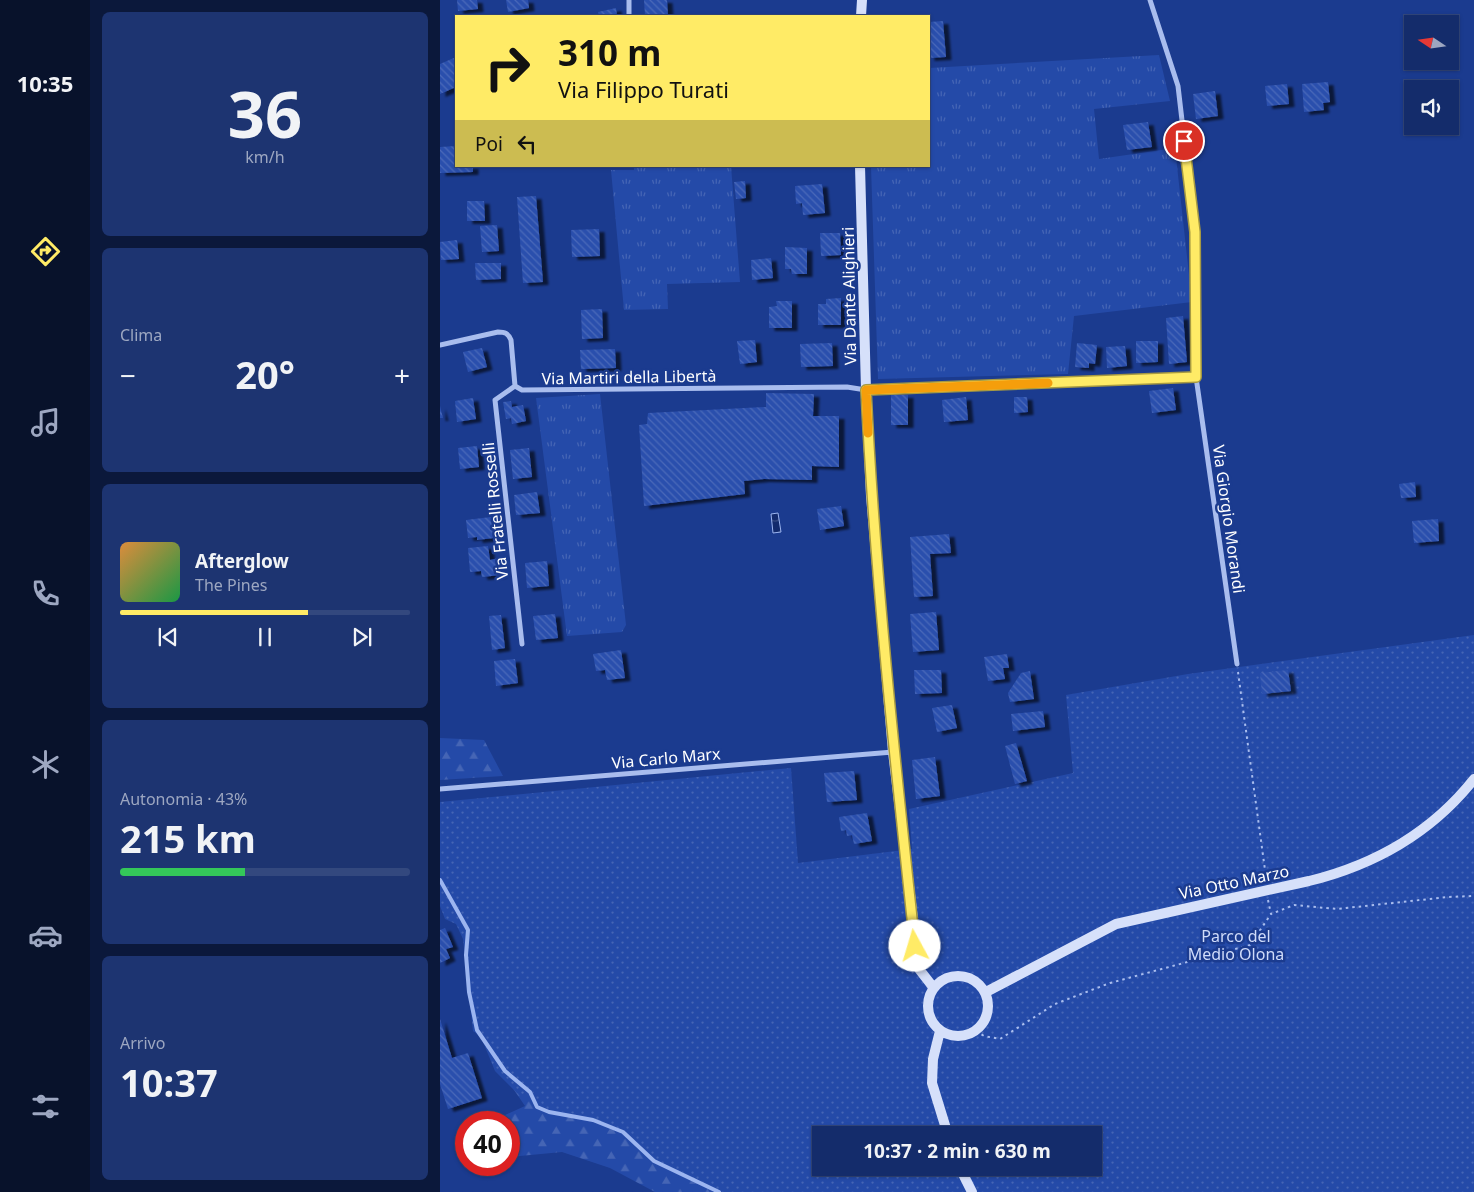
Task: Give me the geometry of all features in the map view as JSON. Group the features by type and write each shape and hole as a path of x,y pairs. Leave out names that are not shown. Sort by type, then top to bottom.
{"street":[{"path":"629,0 629,15"},
{"path":"860,15 862,0"},
{"name":"Via Giorgio Morandi","path":"1150,0 1178,86 1195,232 1196,377 1237,664"},
{"name":"Via Dante Alighieri","path":"860,167 866,390 872,496 893,752 919,970 933,987"},
{"path":"440,345 504,332 509,335 511,340 516,386"},
{"name":"Via Martiri della Libertà","path":"516,386 522,390 847,387 866,390 1196,377"},
{"name":"Via Fratelli Rosselli","path":"516,386 495,400 522,644"},
{"name":"Via Carlo Marx","path":"440,788 893,752"},
{"name":"Via Otto Marzo","path":"986,992 1116,924 1329,876 1349,869 1388,851 1412,836 1440,815 1474,778"},
{"path":"961,974 976,980 986,992 989,1006 985,1020 976,1031 964,1036 952,1036 940,1031 930,1018 927,1002 933,987 946,977 961,974"},
{"path":"940,1031 933,1059 932,1083 945,1126"},
{"path":"964,1176 972,1192"}],"path":[{"path":"1237,664 1265,870"},
{"path":"1265,891 1271,914"},
{"path":"976,1031 984,1036 1000,1039 1055,1004 1110,983 1250,945 1271,914 1294,905 1337,909 1474,896"}],"green space":[{"path":"1159,55 1170,101 1094,109 1099,159 1175,148 1192,302 1074,316 1068,374 878,379 871,167 930,167 930,68"},
{"path":"634,167 731,167 740,282 667,284 668,309 624,310 611,170 634,170"},
{"path":"600,394 626,625 622,632 567,636 536,398"},
{"name":"Parco del Medio Olona","path":"1474,635 1474,1192 720,1192 693,1177 653,1159 622,1130 616,1127 592,1117 541,1108 534,1103 531,1096 517,1093 495,1071 481,1037 473,1031 463,939 456,924 445,919 440,906 440,802 791,768 798,863 912,849 909,809 1073,773 1066,695 1188,674"},
{"path":"440,738 484,740 503,776 440,780"},
{"path":"508,1081 796,1192 655,1192 610,1168 562,1152 520,1156 520,1111 514,1111 525,1106"}],"water":[{"path":"778,513 781,532 773,533 771,514"}],"building":[{"path":"457,0 477,0 478,9 458,11"},
{"path":"506,0 528,0 529,8 508,12"},
{"path":"644,0 667,0 668,15 645,15"},
{"path":"616,8 617,15 599,15 598,12"},
{"path":"943,21 946,57 930,58 930,22"},
{"path":"455,57 455,87 440,94 440,64"},
{"path":"1328,82 1330,102 1323,103 1324,110 1304,112 1302,84"},
{"path":"1287,84 1289,104 1267,106 1265,86"},
{"path":"1215,91 1218,116 1196,119 1193,94"},
{"path":"1148,122 1152,147 1127,150 1123,125"},
{"path":"455,146 455,167 473,167 473,172 440,173 440,147"},
{"path":"745,181 746,198 736,199 734,182"},
{"path":"822,184 825,213 803,215 802,203 796,204 795,186"},
{"path":"536,196 543,282 523,283 517,197"},
{"path":"467,201 484,201 485,221 467,221"},
{"path":"497,225 499,251 482,252 480,226"},
{"path":"599,229 600,256 572,257 571,230"},
{"path":"820,233 840,233 841,255 821,256"},
{"path":"457,240 459,259 441,260 440,242"},
{"path":"785,247 807,248 807,274 792,274 791,269 785,269"},
{"path":"771,258 773,278 752,280 751,260"},
{"path":"475,263 501,263 501,279 476,280"},
{"path":"841,298 841,325 818,325 818,304 826,304 826,299"},
{"path":"776,301 792,301 792,328 769,328 769,307 777,306"},
{"path":"602,309 603,338 582,339 581,310"},
{"path":"1183,316 1187,362 1169,364 1166,318"},
{"path":"755,340 757,362 740,364 737,341"},
{"path":"1136,341 1158,341 1158,362 1136,363"},
{"path":"832,343 833,366 801,367 800,344"},
{"path":"1077,343 1097,345 1095,364 1089,363 1089,368 1075,367"},
{"path":"1125,346 1127,366 1107,368 1106,347"},
{"path":"482,348 487,367 468,372 463,352"},
{"path":"615,349 616,368 581,369 580,350"},
{"path":"1173,388 1176,410 1152,413 1149,391"},
{"path":"766,393 814,394 813,416 839,416 839,467 812,466 812,480 764,479 744,481 745,494 644,506 639,425 647,424 648,413 766,407"},
{"path":"891,395 908,395 908,425 891,425"},
{"path":"966,397 968,420 944,422 942,400"},
{"path":"1014,397 1027,397 1028,412 1014,413"},
{"path":"473,398 476,419 457,422 455,401"},
{"path":"511,401 512,407 523,405 526,421 512,424 511,418 506,419 503,402"},
{"path":"440,406 443,418 440,418"},
{"path":"477,446 479,467 460,469 458,448"},
{"path":"529,448 532,477 513,479 510,450"},
{"path":"1415,482 1416,497 1401,498 1399,484"},
{"path":"537,492 540,513 516,515 514,495"},
{"path":"841,506 844,526 820,530 817,509"},
{"path":"491,517 494,538 477,540 477,537 468,538 466,520"},
{"path":"1438,519 1439,541 1414,543 1412,521"},
{"path":"949,534 951,553 930,554 933,596 914,597 910,537"},
{"path":"488,546 490,560 499,558 501,575 482,577 481,571 470,572 468,548"},
{"path":"547,561 549,586 527,588 525,563"},
{"path":"936,612 939,650 913,652 910,614"},
{"path":"555,614 558,638 536,640 533,616"},
{"path":"501,615 505,648 492,650 489,616"},
{"path":"621,650 625,678 607,680 605,670 596,671 593,654"},
{"path":"1007,654 1009,668 1003,668 1005,679 988,681 984,657"},
{"path":"515,659 518,683 496,686 494,661"},
{"path":"914,670 941,670 942,693 915,694"},
{"path":"1288,670 1291,691 1262,694 1260,673"},
{"path":"1030,671 1034,699 1010,702 1008,693 1021,673"},
{"path":"952,705 957,728 937,732 932,708"},
{"path":"1043,711 1045,727 1013,731 1011,714"},
{"path":"1016,743 1027,781 1015,784 1005,746"},
{"path":"935,757 940,796 916,799 912,760"},
{"path":"854,771 857,800 827,802 824,773"},
{"path":"867,813 872,841 854,844 852,835 847,836 846,830 841,831 839,817"},
{"path":"445,928 453,947 446,949 450,958 440,963 440,930"},
{"path":"440,1019 452,1058 468,1053 482,1098 448,1109 440,1084"}],"waterway":[{"path":"440,880 468,930 466,955 469,992 477,1030 505,1071 530,1092 537,1107 549,1112 593,1120 623,1132 654,1161 719,1192"}],"slow traffic":[{"path":"868,433 866,390 1048,383"}],"route":[{"path":"915,946 888,697 877,569 866,390 1196,377 1195,232 1184,141"}]}
